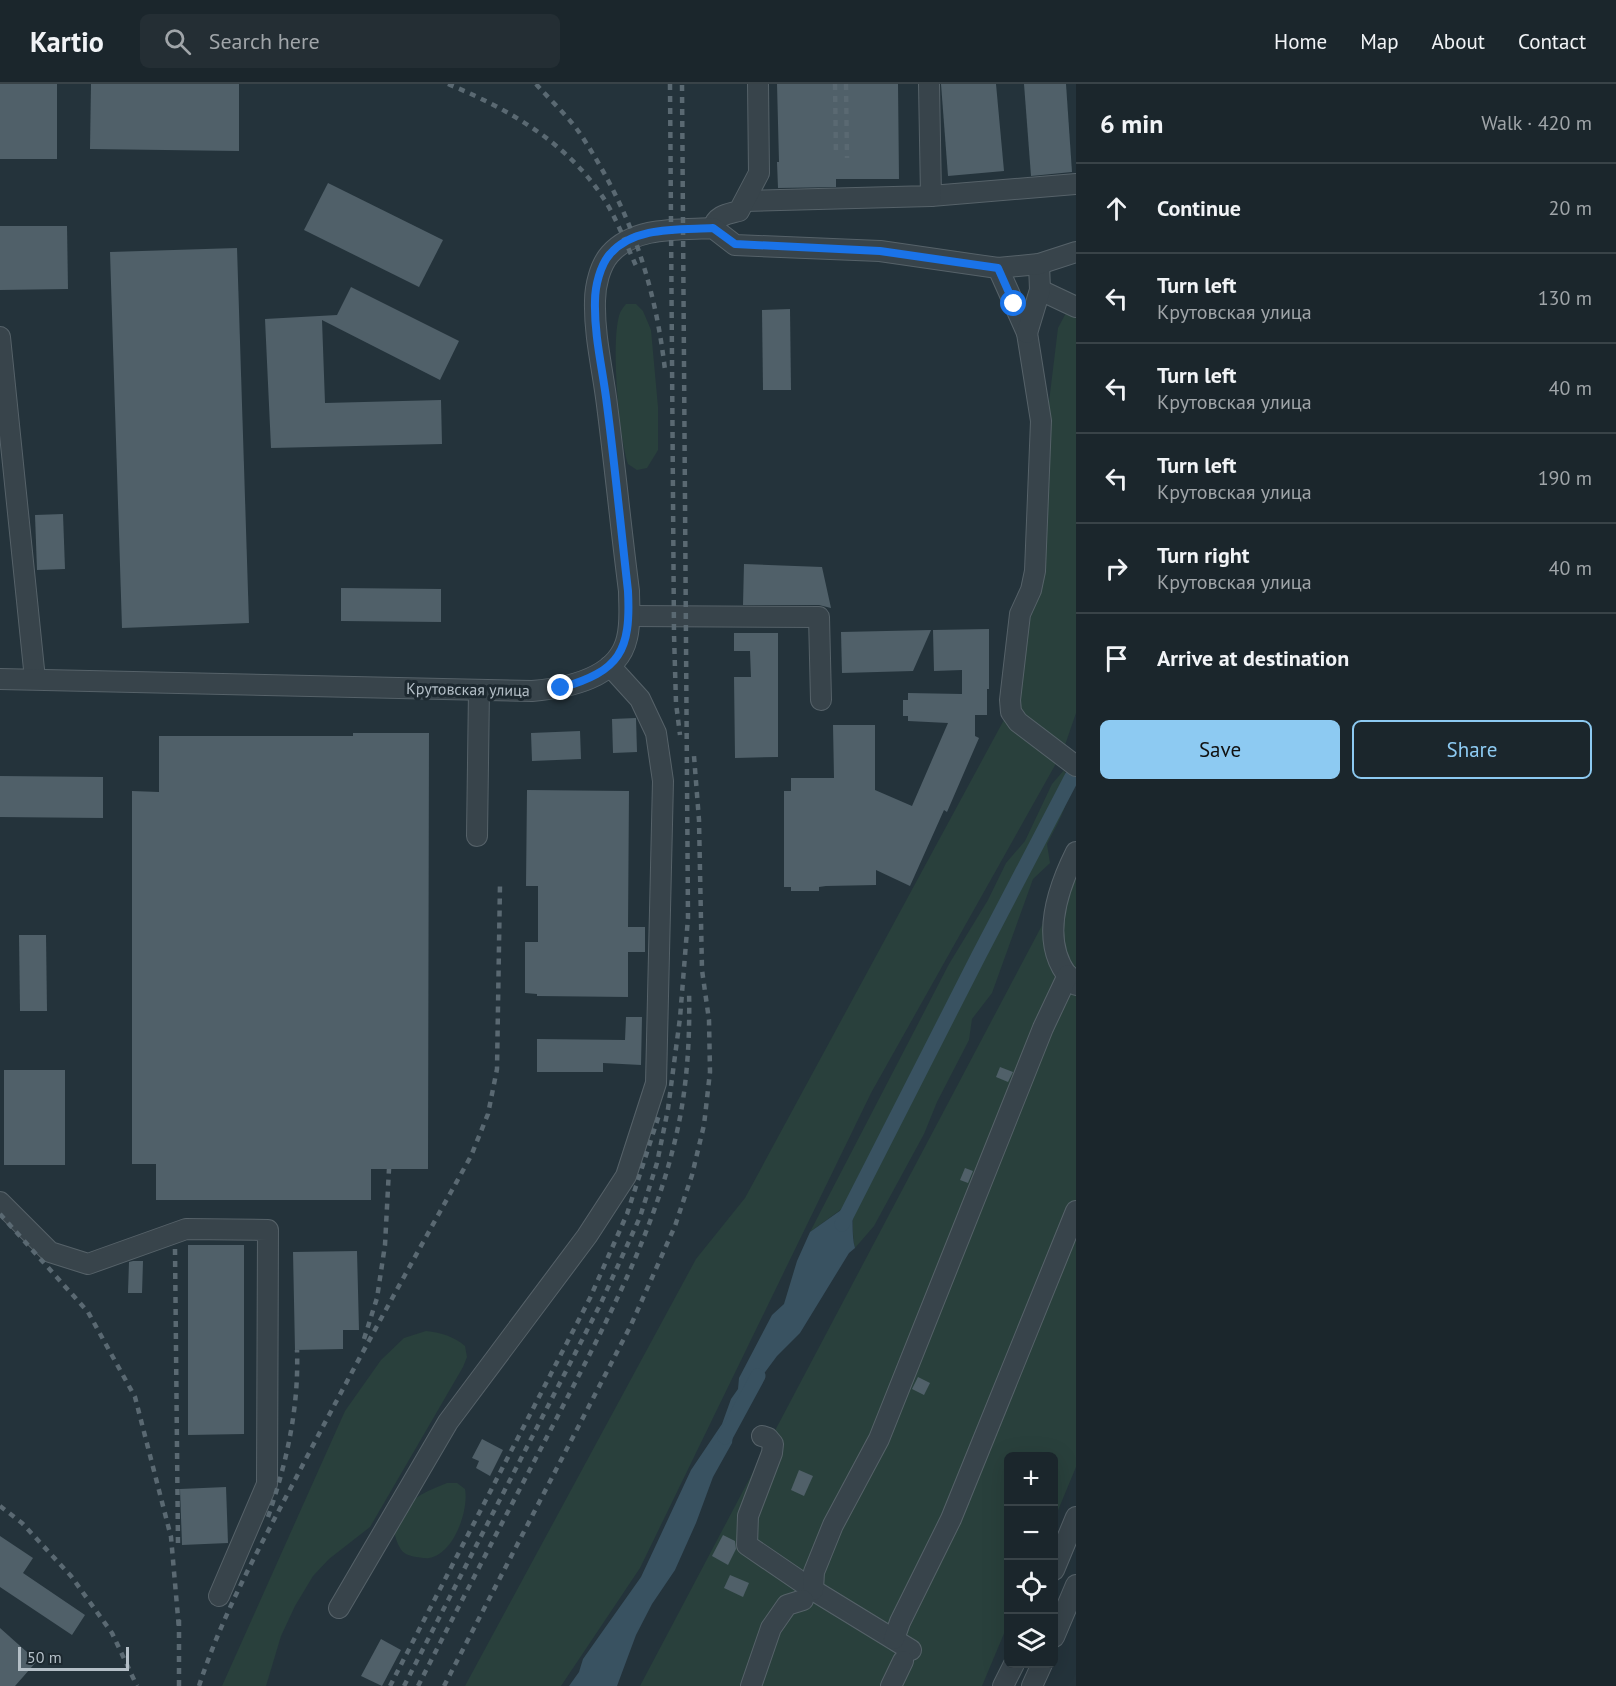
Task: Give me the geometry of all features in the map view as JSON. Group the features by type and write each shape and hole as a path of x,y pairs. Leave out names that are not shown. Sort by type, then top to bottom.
{"street":[{"path":"758,84 759,173 740,211 720,216 714,222 713,228 735,244 880,251 998,268 1039,264 1076,252"},
{"path":"929,84 931,196"},
{"path":"744,201 931,196 1076,184"},
{"name":"Крутовская улица","path":"0,679 532,691 561,688 584,682 610,666 627,639 630,616 596,321 595,299 600,273 609,255 625,241 634,237 648,233 713,228"},
{"path":"1027,333 1040,290 1039,264"},
{"path":"998,268 1027,333 1041,421 1035,571 1031,590 1020,615 1010,700 1011,712 1017,722 1076,766"},
{"path":"1040,290 1076,307"},
{"path":"0,336 35,679"},
{"path":"630,616 819,617 821,700"},
{"path":"339,1608 448,1422 587,1236 626,1176 656,1083 663,781 656,733 640,699 610,666"},
{"path":"477,836 479,690"},
{"path":"751,1686 771,1628 787,1605 808,1595 832,1525 879,1438 1043,1028 1072,980 1057,955 1053,917 1063,878 1076,852"},
{"path":"0,1202 50,1252 88,1264 186,1230 268,1230 267,1484 219,1596"},
{"path":"891,1686 903,1650 900,1622 951,1519 1076,1211"},
{"path":"762,1436 768,1438 773,1444 772,1453 748,1516 747,1545 808,1595 903,1650"},
{"path":"1057,1560 1076,1516"},
{"path":"1058,1626 1076,1585"},
{"path":"1003,1686 1012,1668"},
{"path":"1032,1686 1040,1668"}],"green space":[{"path":"1076,294 1076,713 1063,751 871,1093 640,1568 561,1686 465,1686 696,1259 745,1198 1012,705 1058,328"},
{"path":"626,304 636,304 643,311 651,330 658,407 658,450 647,468 637,470 628,464 617,390 617,329 619,314"},
{"path":"1064,770 1068,789 1067,799 1061,817 1047,844 1050,863 1033,879 992,993 972,1019 969,1040 937,1102 924,1134 874,1226 855,1248 850,1203 810,1232 949,964 988,900 1006,863 1025,841 1052,784"},
{"path":"1076,861 1076,1467 1058,1510 1058,1452 1004,1452 1004,1634 982,1686 640,1686"},
{"path":"426,1331 447,1336 465,1346 467,1357 463,1367 370,1527 329,1559 313,1576 281,1636 266,1686 222,1686 345,1411 381,1360 404,1338"},
{"path":"447,1483 457,1483 465,1489 466,1498 462,1519 452,1540 438,1555 429,1558 414,1557 405,1553 396,1540 394,1531 408,1505 427,1491"}],"water":[{"path":"851,1203 855,1248 849,1253 800,1333 777,1356 743,1402 735,1418 732,1443 713,1477 675,1570 652,1604 636,1635 617,1686 569,1686 579,1672 583,1659 641,1577 691,1470 722,1424 731,1399 738,1389 739,1378 772,1315 784,1304 797,1261 810,1232"}],"building":[{"path":"0,84 57,84 57,159 0,159"},
{"path":"91,84 239,84 239,151 90,149"},
{"path":"777,84 898,84 899,179 836,179 836,187 778,188"},
{"path":"941,84 996,84 1004,171 948,176"},
{"path":"1024,84 1066,84 1072,172 1031,176"},
{"path":"328,183 443,240 419,287 304,230"},
{"path":"0,226 67,226 68,289 0,290"},
{"path":"237,248 249,623 122,628 110,252"},
{"path":"351,287 459,341 440,380 322,320 325,403 441,400 442,444 271,448 265,319 337,315"},
{"path":"790,309 791,390 763,390 762,310"},
{"path":"63,514 65,569 37,570 35,515"},
{"path":"744,564 822,567 831,608 819,605 743,605"},
{"path":"341,588 441,589 441,622 341,621"},
{"path":"989,629 987,715 975,715 975,736 979,738 947,812 944,810 910,886 876,870 876,885 826,886 819,887 819,891 791,891 791,887 784,887 784,791 791,791 791,778 834,778 833,725 875,725 875,790 912,806 948,723 908,721 908,716 903,716 903,700 908,700 908,693 962,694 962,670 934,671 933,630"},
{"path":"931,630 913,671 842,673 841,632"},
{"path":"734,633 778,633 778,757 735,758 734,677 751,677 750,651 734,651"},
{"path":"636,718 637,752 613,753 612,719"},
{"path":"580,731 581,759 532,761 531,733"},
{"path":"353,733 429,733 428,1169 371,1169 371,1200 156,1200 156,1164 132,1164 132,791 159,792 159,736 353,736"},
{"path":"0,776 103,777 103,818 0,817"},
{"path":"527,790 629,791 628,927 645,927 645,952 628,952 628,997 537,996 537,994 525,993 525,942 538,942 538,886 526,886"},
{"path":"19,935 46,935 47,1011 20,1011"},
{"path":"626,1017 642,1017 641,1065 603,1063 603,1072 537,1072 537,1039 625,1040"},
{"path":"1000,1067 1013,1072 1008,1082 996,1077"},
{"path":"4,1070 65,1070 65,1165 4,1165"},
{"path":"965,1168 973,1171 968,1183 960,1180"},
{"path":"188,1245 244,1245 244,1434 188,1435"},
{"path":"357,1251 359,1330 343,1330 343,1349 295,1350 293,1252"},
{"path":"143,1261 142,1293 128,1293 129,1262"},
{"path":"918,1377 930,1383 924,1395 912,1389"},
{"path":"482,1439 503,1450 490,1476 476,1468 479,1461 472,1458"},
{"path":"799,1470 813,1476 804,1496 791,1490"},
{"path":"226,1487 228,1543 182,1545 180,1489"},
{"path":"723,1535 735,1541 736,1549 728,1565 712,1556"},
{"path":"0,1536 33,1558 23,1573 85,1615 72,1635 0,1587"},
{"path":"730,1575 749,1583 743,1597 724,1588"},
{"path":"0,1628 37,1661 15,1686 0,1686"},
{"path":"381,1639 401,1650 382,1686 361,1676"}],"waterway":[{"path":"842,1224 1074,773"},
{"path":"725,1437 758,1376"}],"railway":[{"path":"448,84 512,115 569,157 605,201 637,268"},
{"path":"536,84 581,135 626,219 638,248 655,307 665,370"},
{"path":"670,84 674,634 676,703 680,735"},
{"path":"404,1686 601,1303 640,1217 657,1163 668,1109 680,1018 688,918 682,84"},
{"path":"835,84 836,156"},
{"path":"846,84 847,158"},
{"path":"444,1686 631,1325 675,1226 692,1175 704,1125 710,1072 709,1020 702,970 699,820 694,756"},
{"path":"199,1686 219,1632 256,1553 361,1355 471,1156 488,1114 497,1069 500,884"},
{"path":"418,1686 589,1356 644,1237 659,1196 681,1112 688,1051 689,990"},
{"path":"390,1686 590,1298 627,1214 659,1115"},
{"path":"364,1339 377,1298 385,1245 389,1169"},
{"path":"0,1214 88,1312 135,1397 171,1537 179,1629"},
{"path":"175,1249 178,1545"},
{"path":"268,1517 281,1476 294,1413 297,1350"},
{"path":"0,1506 22,1523 71,1576 112,1633 137,1686"},
{"path":"179,1620 179,1686"}],"route":[{"path":"561,688 584,682 610,666 627,639 630,616 628,591 595,299 600,273 609,255 625,241 648,233 713,228 735,244 880,251 998,268 1014,304"}]}
